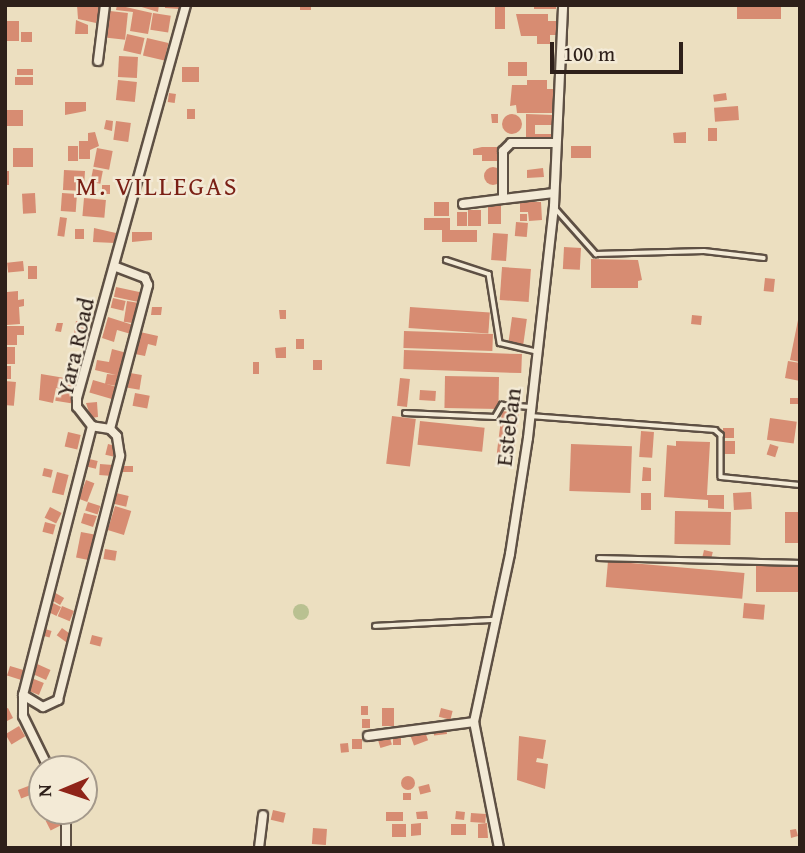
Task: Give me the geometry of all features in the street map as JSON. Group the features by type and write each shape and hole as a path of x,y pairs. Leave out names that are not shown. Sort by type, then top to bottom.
{"street":[{"path":"98,61 105,5"},
{"name":"Yara Road","path":"23,695 92,426 76,402 186,5"},
{"name":"Esteban","path":"499,848 474,722 496,620 530,411 554,206 563,5"},
{"path":"503,199 506,145 556,143"},
{"path":"463,204 554,193"},
{"path":"23,695 43,707 58,700 120,456 119,443 110,429 148,285 145,278 114,266"},
{"path":"92,426 110,429"},
{"path":"23,695 23,716 41,755"},
{"path":"368,736 474,722"},
{"path":"260,848 263,815"},
{"path":"66,825 66,848"}],"lane":[{"path":"554,206 596,254 704,251 764,258"},
{"path":"446,260 489,274 500,343 536,352"},
{"path":"405,413 495,417 502,405 530,411 715,430 721,435 721,477 800,485"},
{"path":"598,558 800,563"},
{"path":"375,626 496,620"}],"green space":[{"path":"298,604 304,604 309,612 307,618 298,620 293,615 293,609"}],"building":[{"path":"77,5 101,5 96,23 78,19"},
{"path":"117,5 152,13 148,34 130,31 133,12 116,10"},
{"path":"135,5 159,5 158,12"},
{"path":"165,5 180,5 180,9 165,8"},
{"path":"300,5 311,5 311,10 300,10"},
{"path":"495,5 505,5 505,29 495,29"},
{"path":"534,5 556,5 556,9 534,9"},
{"path":"737,5 781,5 781,19 737,19"},
{"path":"110,11 128,13 125,40 107,38"},
{"path":"153,13 171,16 168,33 150,30"},
{"path":"516,14 548,14 548,21 557,21 557,35 550,35 550,44 537,44 537,36 521,36"},
{"path":"76,20 88,25 88,34 75,34"},
{"path":"5,21 19,21 19,41 5,41"},
{"path":"21,32 32,32 32,42 21,42"},
{"path":"127,34 145,38 141,55 123,51"},
{"path":"147,38 168,43 164,60 143,56"},
{"path":"119,56 138,57 137,78 118,77"},
{"path":"508,62 527,62 527,76 508,76"},
{"path":"182,67 199,67 199,82 182,82"},
{"path":"17,69 33,69 33,75 17,75"},
{"path":"15,77 33,77 33,85 15,85"},
{"path":"118,80 137,82 135,102 116,100"},
{"path":"527,80 547,80 547,89 553,89 554,113 517,113 516,105 510,106 512,85 527,85"},
{"path":"169,93 176,94 175,103 168,102"},
{"path":"726,93 727,100 714,102 713,95"},
{"path":"65,102 86,102 86,111 65,115"},
{"path":"738,106 739,120 715,122 714,108"},
{"path":"187,109 195,109 195,119 187,119"},
{"path":"7,110 23,110 23,126 7,126"},
{"path":"491,114 498,114 498,123 492,123"},
{"path":"512,114 519,117 522,124 519,131 512,134 505,131 502,124 505,117"},
{"path":"526,114 553,115 553,125 535,125 535,134 552,134 552,142 526,142"},
{"path":"106,120 113,121 112,131 104,129"},
{"path":"116,121 131,123 128,142 113,140"},
{"path":"708,128 717,128 717,141 708,141"},
{"path":"95,132 99,146 90,150 90,159 79,159 79,141 88,141 88,133"},
{"path":"686,132 686,143 674,143 673,133"},
{"path":"68,146 78,146 78,161 68,161"},
{"path":"571,146 591,146 591,158 571,158"},
{"path":"500,147 501,161 482,161 482,155 473,155 473,149"},
{"path":"13,148 33,148 33,167 13,167"},
{"path":"97,148 113,151 109,170 93,167"},
{"path":"493,167 499,170 502,176 499,182 493,185 487,182 484,176 487,170"},
{"path":"543,168 544,177 527,178 527,170"},
{"path":"93,169 103,171 100,184 91,182"},
{"path":"64,170 85,171 84,191 63,190"},
{"path":"5,171 9,171 9,185 5,185"},
{"path":"102,185 110,185 110,194 102,194"},
{"path":"35,193 36,213 23,214 22,194"},
{"path":"62,193 77,194 76,212 61,211"},
{"path":"84,198 106,200 104,218 82,216"},
{"path":"434,202 449,202 449,216 434,216"},
{"path":"520,202 541,202 542,220 529,221 528,212 520,212"},
{"path":"488,205 501,205 501,224 488,224"},
{"path":"468,210 481,210 481,226 468,226"},
{"path":"457,212 467,212 467,226 457,226"},
{"path":"520,214 527,214 527,221 520,221"},
{"path":"60,217 67,218 64,237 57,236"},
{"path":"424,218 450,218 450,230 424,230"},
{"path":"516,222 528,223 527,237 515,236"},
{"path":"94,228 116,233 115,243 93,242"},
{"path":"75,229 84,229 84,239 75,239"},
{"path":"442,230 477,230 477,242 442,242"},
{"path":"132,232 152,232 152,240 132,242"},
{"path":"493,233 508,234 506,261 491,260"},
{"path":"564,247 581,248 580,270 563,269"},
{"path":"591,259 638,260 642,280 638,281 638,288 591,288"},
{"path":"23,261 24,271 8,273 7,263"},
{"path":"28,266 37,266 37,279 28,279"},
{"path":"502,267 531,269 529,302 500,300"},
{"path":"765,278 775,279 774,292 764,291"},
{"path":"116,287 140,292 138,302 114,297"},
{"path":"18,291 18,300 24,299 24,306 19,307 20,324 7,325 7,292"},
{"path":"113,298 126,301 123,311 111,308"},
{"path":"127,301 139,303 136,324 124,322"},
{"path":"152,307 162,307 161,315 151,315"},
{"path":"410,307 490,313 488,334 409,328"},
{"path":"279,310 286,310 286,319 280,319"},
{"path":"800,310 800,362 790,360"},
{"path":"692,315 702,316 701,325 691,324"},
{"path":"108,317 133,325 131,334 117,330 114,342 102,338"},
{"path":"512,317 527,319 523,345 508,343"},
{"path":"76,321 89,323 86,344 73,342"},
{"path":"57,323 63,323 61,332 55,331"},
{"path":"5,326 24,326 24,335 17,335 17,345 6,345"},
{"path":"404,331 493,334 492,351 403,348"},
{"path":"140,332 158,336 156,346 148,344 145,356 135,354"},
{"path":"296,339 304,339 304,349 296,349"},
{"path":"5,347 15,347 15,364 5,364"},
{"path":"286,347 286,358 276,358 275,348"},
{"path":"112,349 127,353 117,386 105,384 107,374 116,375 95,370 97,360 109,362"},
{"path":"404,350 522,354 521,373 403,369"},
{"path":"313,360 322,360 322,370 313,370"},
{"path":"788,361 800,363 800,381 785,378"},
{"path":"253,362 259,362 259,374 253,374"},
{"path":"5,366 11,366 11,379 5,379"},
{"path":"130,373 142,375 140,390 128,388"},
{"path":"41,374 77,380 75,391 56,388 53,403 39,400"},
{"path":"445,376 499,377 498,409 444,408"},
{"path":"400,378 410,379 407,407 397,406"},
{"path":"93,380 117,387 113,399 89,392"},
{"path":"5,381 16,382 14,406 5,405"},
{"path":"57,390 76,393 74,404 55,401"},
{"path":"420,390 436,391 435,401 419,400"},
{"path":"135,393 150,396 147,409 133,406"},
{"path":"790,398 800,398 800,404 790,404"},
{"path":"97,402 98,417 91,418 86,403"},
{"path":"502,411 519,413 513,459 496,457"},
{"path":"392,416 416,419 410,467 386,464"},
{"path":"770,418 797,422 794,444 767,440"},
{"path":"420,421 485,428 482,452 417,445"},
{"path":"723,428 734,428 734,438 723,438"},
{"path":"641,431 654,432 652,458 639,457"},
{"path":"68,432 81,435 77,450 65,447"},
{"path":"676,441 710,442 707,495 724,495 724,509 708,508 708,500 664,497 667,445 676,446"},
{"path":"724,441 735,441 735,454 724,454"},
{"path":"108,444 116,446 113,457 105,455"},
{"path":"571,444 632,446 630,493 569,491"},
{"path":"770,444 779,447 775,457 767,454"},
{"path":"85,458 98,461 96,469 83,466"},
{"path":"100,464 113,465 112,476 99,475"},
{"path":"121,466 133,466 133,472 121,472"},
{"path":"643,467 651,468 651,481 642,481"},
{"path":"44,468 53,470 51,478 42,476"},
{"path":"57,472 69,475 64,495 52,492"},
{"path":"86,480 94,483 87,502 79,499"},
{"path":"751,492 752,509 734,510 733,493"},
{"path":"116,493 129,496 126,507 114,504"},
{"path":"641,493 651,493 651,510 641,510"},
{"path":"88,502 100,506 98,515 85,511"},
{"path":"115,506 131,511 124,535 108,530"},
{"path":"50,507 62,513 56,524 45,518"},
{"path":"675,511 731,512 730,545 674,544"},
{"path":"785,512 800,512 800,543 785,543"},
{"path":"84,513 97,516 93,527 81,523"},
{"path":"45,522 56,525 53,535 42,532"},
{"path":"81,532 96,535 91,560 76,558"},
{"path":"105,549 117,551 115,561 103,559"},
{"path":"704,550 713,552 711,560 702,558"},
{"path":"608,561 744,573 742,599 606,587"},
{"path":"756,566 800,566 800,592 756,592"},
{"path":"52,591 64,598 60,605 48,598"},
{"path":"53,603 61,607 56,616 48,612"},
{"path":"744,603 765,605 764,620 743,618"},
{"path":"62,606 74,611 70,621 58,616"},
{"path":"42,628 52,631 50,638 40,635"},
{"path":"62,628 73,636 68,644 57,635"},
{"path":"92,635 103,638 100,647 90,644"},
{"path":"35,663 51,670 46,680 31,673"},
{"path":"10,666 23,670 20,680 7,676"},
{"path":"29,677 44,683 39,695 24,689"},
{"path":"361,706 368,706 368,715 361,715"},
{"path":"8,708 13,718 5,722 5,709"},
{"path":"382,708 394,708 394,726 382,726"},
{"path":"441,708 453,711 450,720 439,717"},
{"path":"362,719 370,719 370,728 362,728"},
{"path":"19,726 25,736 11,745 5,734"},
{"path":"446,726 447,734 434,736 433,728"},
{"path":"424,729 428,740 414,745 410,734"},
{"path":"389,735 392,745 380,748 378,739"},
{"path":"519,736 546,740 543,759 537,758 536,762 548,764 545,789 517,780"},
{"path":"393,738 401,738 401,745 393,745"},
{"path":"352,739 362,739 362,749 352,749"},
{"path":"348,743 349,752 341,753 340,744"},
{"path":"405,776 411,776 415,783 411,790 405,790 401,786 401,780"},
{"path":"429,784 431,792 420,794 418,787"},
{"path":"28,786 28,796 21,798 18,790"},
{"path":"403,793 411,793 411,800 403,800"},
{"path":"273,810 286,813 283,823 271,820"},
{"path":"427,811 428,819 417,819 416,812"},
{"path":"456,811 465,812 464,820 455,819"},
{"path":"386,812 403,812 403,821 386,821"},
{"path":"471,813 486,814 485,823 470,822"},
{"path":"421,823 421,835 411,836 411,824"},
{"path":"487,823 488,838 478,838 478,824"},
{"path":"392,824 406,824 406,837 392,837"},
{"path":"451,824 466,824 466,835 451,835"},
{"path":"48,825 62,825 51,831"},
{"path":"313,828 327,829 326,845 312,844"},
{"path":"796,829 798,836 791,838 790,830"}],"district":[{"name":"M. VILLEGAS","path":"157,186"}]}
